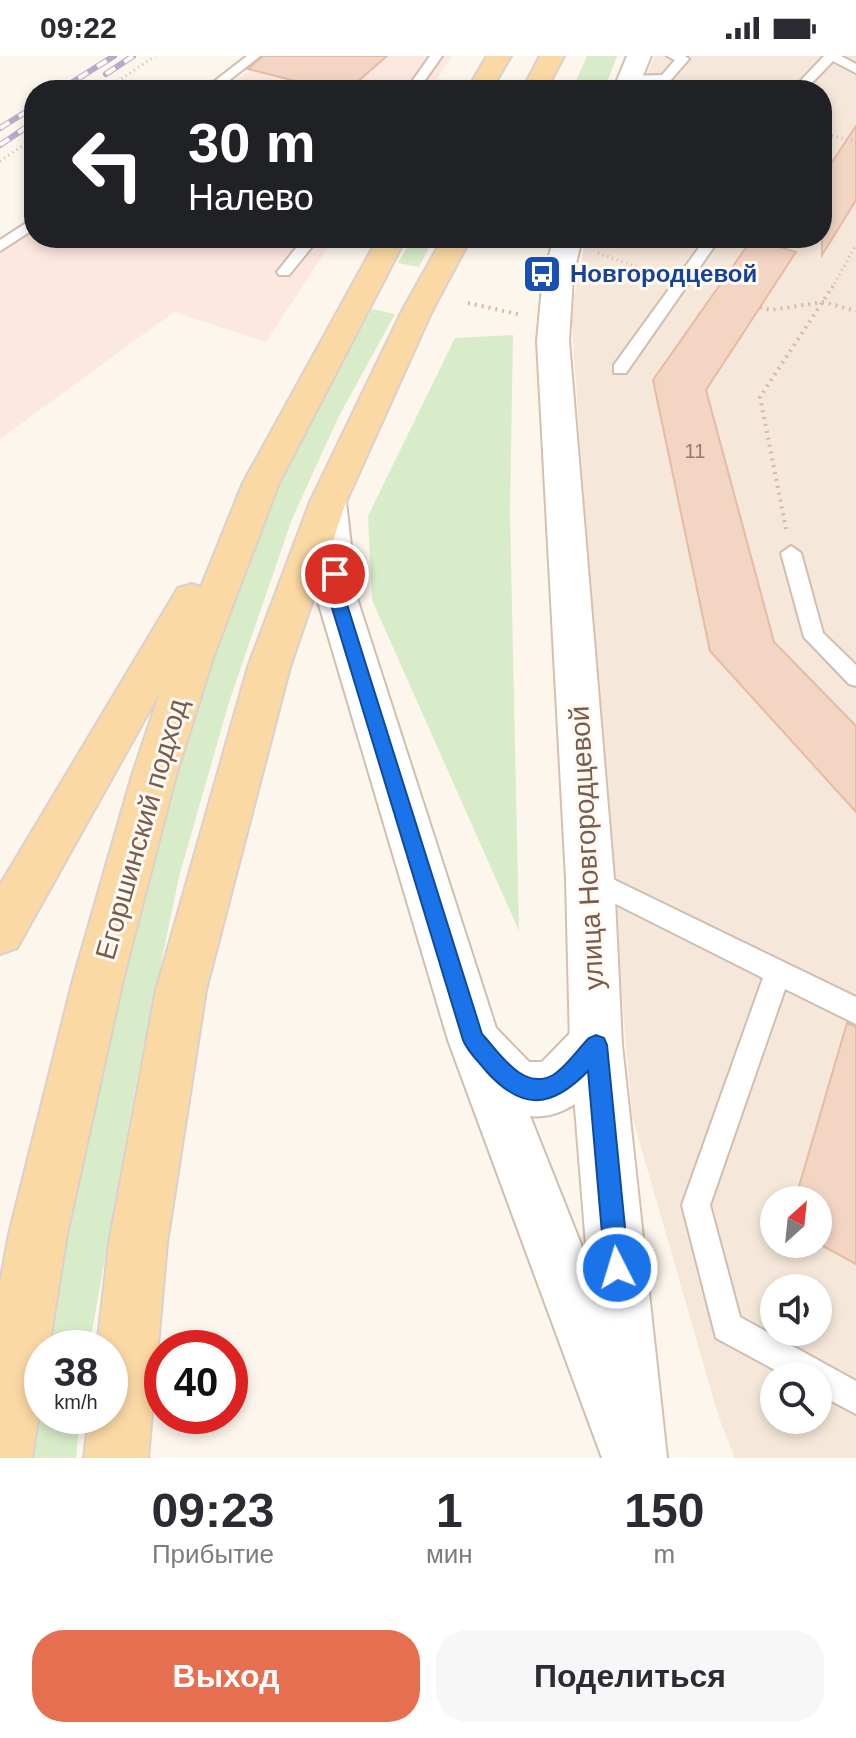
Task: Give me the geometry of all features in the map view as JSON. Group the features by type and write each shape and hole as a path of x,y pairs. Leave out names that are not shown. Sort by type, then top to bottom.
{"main road":[{"path":"485,80 499,56"},
{"path":"539,80 552,56"},
{"name":"Егоршинский подход","path":"0,1458 38,1234 98,980 153,779 193,655 261,483 387,248"},
{"path":"116,1458 138,1243 181,990 269,667 328,502 417,311 452,248"},
{"path":"0,931 120,720 261,483"}],"street":[{"path":"629,80 639,56"},
{"name":"улица Новгородцевой","path":"578,248 558,276 553,341 590,879 596,1045 634,1458"},
{"path":"328,502 337,598 474,1040 634,1458"},
{"path":"474,1040 512,1083 540,1090 561,1083 596,1045"}],"lane":[{"path":"222,80 254,56"},
{"path":"419,80 436,56"},
{"path":"659,80 665,79 683,59 673,56"},
{"path":"808,80 832,56 856,69"},
{"path":"0,247 24,229"},
{"path":"284,272 304,248"},
{"path":"620,369 706,248"},
{"path":"791,553 814,637 856,678"},
{"path":"590,879 856,1011"},
{"path":"778,972 696,1205 727,1327 791,1362"},
{"path":"832,1384 856,1398"}],"path":[{"path":"120,80 155,56"},
{"path":"832,136 856,141"},
{"path":"0,161 24,145"},
{"path":"791,553 760,397 824,302 856,245"},
{"path":"591,248 681,283"},
{"path":"760,307 770,310 824,302 856,311"},
{"path":"468,303 524,316"}],"shaded area":[{"path":"268,56 452,56 436,80 236,80"},
{"path":"655,56 856,56 856,1458 735,1458 719,1418 632,1116 603,778 571,311 584,248 832,248 832,80 644,80"},
{"path":"24,236 24,248 327,248 266,342 174,312 0,439 0,254"}],"green space":[{"path":"587,56 617,56 608,80 576,80"},
{"path":"406,248 429,248 419,267 398,263"},
{"path":"372,309 395,314 339,416 292,519 230,699 179,877 137,1079 92,1330 48,1330 122,974 170,791 198,700 257,538 318,410"},
{"path":"513,335 510,513 519,931 372,600 368,516 455,338"},
{"path":"31,1434 78,1434 76,1458 28,1458"}],"building":[{"path":"263,56 387,56 359,80 291,80 248,69"},
{"path":"856,126 856,200 832,239 832,162"},
{"path":"746,248 782,248 796,252 706,390 774,642 856,726 856,812 710,651 653,380"},
{"path":"847,1023 856,1027 856,1264 832,1251 832,1186 799,1186"}],"railway":[{"path":"76,80 114,56"},
{"path":"106,74 133,56"},
{"path":"0,128 24,113"},
{"path":"0,145 24,129"}],"place":[{"name":"Новгородцевой","path":"542,274"}],"route":[{"path":"335,574 337,598 474,1040 512,1083 540,1090 561,1083 596,1045 617,1268"}]}
